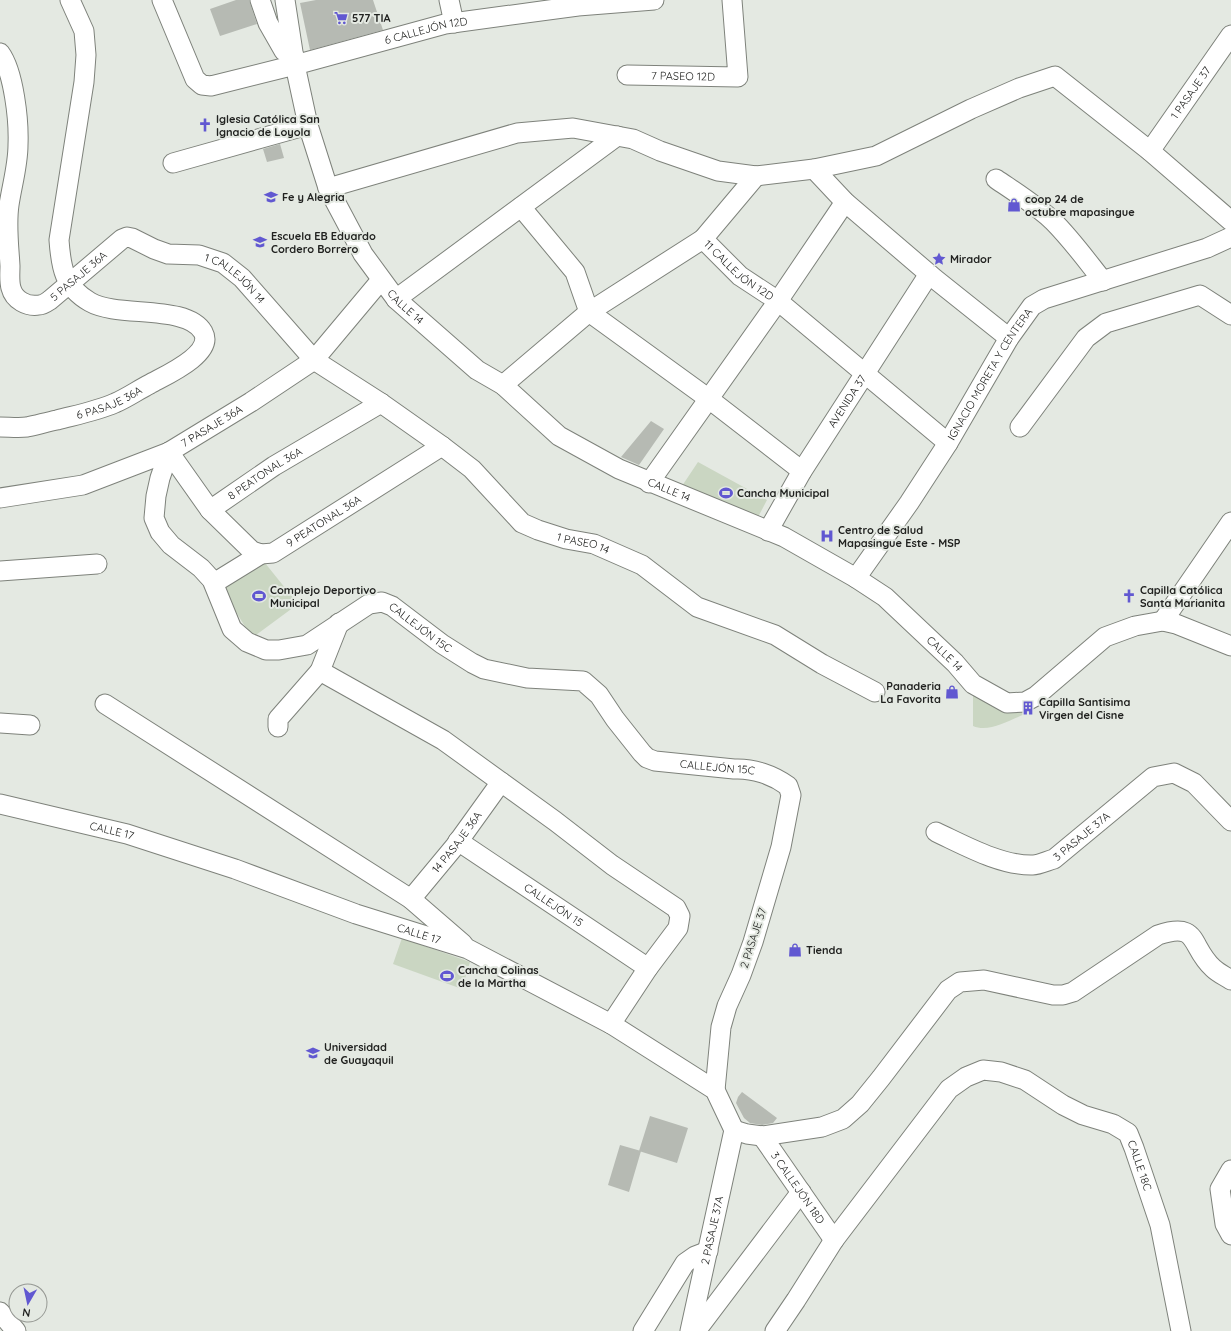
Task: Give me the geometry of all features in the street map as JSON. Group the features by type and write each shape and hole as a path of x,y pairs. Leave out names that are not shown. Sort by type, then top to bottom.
{"street":[{"path":"69,284 63,272 60,259 59,240 84,82 86,55 84,30 70,0"},
{"name":"6 CALLEJÓN 12D","path":"162,0 195,79 202,85 211,86 295,61 445,24 526,6 578,6 654,0"},
{"path":"260,0 268,23 284,51 295,61"},
{"name":"CALLE 14","path":"285,0 295,61 308,125 328,188 363,254 396,299 477,370 503,384 559,436 619,469 784,537 856,578 885,597 955,663 972,684 1007,703 1025,702 1036,696 1105,636 1136,626 1163,621 1176,624 1231,646"},
{"path":"449,0 454,23"},
{"name":"7 PASEO 12D","path":"627,75 738,77 732,0"},
{"name":"1 PASAJE 37","path":"1150,150 1231,35"},
{"name":"5 PASAJE 36A","path":"0,53 7,66 17,112 18,145 9,207 11,288 15,297 31,306 40,305 50,300 122,240 132,238"},
{"path":"328,188 517,133 573,128 633,139 660,151 718,171 756,176 814,169 876,156 971,109 1019,88 1055,76 1150,150 1231,221"},
{"path":"173,163 308,125"},
{"path":"396,299 617,136"},
{"path":"814,169 845,202 929,274 1009,338"},
{"path":"703,239 756,176"},
{"path":"996,179 1028,201 1053,221 1103,281"},
{"path":"649,482 778,301 845,202"},
{"path":"521,207 575,272 589,312 709,399 802,471"},
{"name":"IGNACIO MORETA Y CENTERA","path":"856,578 909,503 948,443 1009,338 1032,306 1044,299 1207,248 1231,237"},
{"name":"1 CALLEJÓN 14","path":"132,238 168,254 199,255 223,263 242,278 314,360"},
{"name":"11 CALLEJÓN 12D","path":"503,384 589,312 703,239 740,276 778,301 948,443"},
{"name":"AVENIDA 37","path":"768,531 802,471 929,274"},
{"name":"7 PASAJE 36A","path":"0,498 83,485 169,452 251,402 314,360 381,280"},
{"name":"6 PASAJE 36A","path":"0,427 26,427 81,414 115,403 187,363 204,346 205,336 200,327 193,321 181,316 122,310 91,302 78,294 69,284"},
{"path":"1020,427 1086,338 1106,323 1200,295 1231,315"},
{"name":"1 PASEO 14","path":"314,360 381,403 472,469 522,523 566,539 594,544 642,565 697,607 775,635 822,664 875,692"},
{"name":"8 PEATONAL 36A","path":"210,510 274,466 381,403"},
{"name":"9 PEATONAL 36A","path":"214,583 261,554 273,553 442,446"},
{"path":"169,452 210,510 252,551 261,554"},
{"name":"CALLEJÓN 15C","path":"169,452 160,478 156,496 154,518 160,532 171,545 201,568 212,580 232,629 247,642 266,650 279,650 307,645 369,604 382,602 392,606 442,644 484,669 527,678 583,681 599,695 615,719 642,753 647,758 655,762 734,769 745,768 780,780 788,786"},
{"path":"1163,621 1231,522"},
{"path":"0,571 97,564"},
{"path":"278,727 278,720 320,670 339,623"},
{"path":"320,670 443,740 555,821 612,866 676,908 680,916 678,928 648,968 610,1024"},
{"path":"105,704 411,899 468,949"},
{"path":"0,723 30,725"},
{"name":"3 PASAJE 37A","path":"936,832 991,856 1012,862 1033,865 1054,859 1153,777 1174,773 1194,783 1231,821"},
{"name":"14 PASAJE 36A","path":"411,899 458,841 501,782"},
{"name":"2 PASAJE 37","path":"715,1090 721,1027 727,1006 741,975 753,942 781,847 791,795 788,786"},
{"name":"CALLE 17","path":"0,804 126,834 235,869 356,914 468,949 610,1024 715,1090"},
{"name":"CALLEJÓN 15","path":"458,841 648,968"},
{"path":"715,1090 734,1130 762,1136 822,1127 843,1119 860,1104 948,990 960,982 984,980 1053,995 1063,995 1073,992 1158,935 1172,930 1183,930 1192,936 1201,954 1213,969 1231,980"},
{"name":"CALLE 18C","path":"834,1240 949,1089 966,1077 983,1070 1002,1072 1025,1080 1063,1105 1114,1124 1128,1134 1160,1225 1181,1331"},
{"name":"2 PASAJE 37A","path":"690,1331 734,1130"},
{"name":"3 CALLEJÓN 18D","path":"762,1136 834,1240"},
{"path":"1231,1170 1220,1189 1225,1224 1231,1235"},
{"path":"696,1331 801,1192"},
{"path":"775,1331 834,1240"},
{"path":"642,1331 685,1263 695,1256 708,1251"},
{"path":"0,1312 16,1331"}],"green space":[{"name":"Cancha Municipal","path":"698,462 767,500 757,519 682,486"},
{"name":"Complejo Deportivo Municipal","path":"265,563 298,604 252,638 222,589"},
{"path":"978,694 1000,710 1006,711 1023,708 1025,714 993,727 979,728 973,726 973,696"},
{"name":"Cancha Colinas de la Martha","path":"402,938 470,962 462,989 393,964"}],"building":[{"path":"236,0 249,0 257,24 220,36 210,9"},
{"name":"577 TIA","path":"316,0 373,0 383,30 310,50 300,3"},
{"path":"280,144 284,158 267,162 263,149"},
{"path":"651,421 664,429 639,465 621,457"},
{"path":"742,1092 777,1118 773,1123 762,1125 750,1123 744,1118 736,1103"},
{"path":"650,1116 688,1128 677,1163 639,1151"},
{"path":"620,1145 641,1151 629,1192 608,1185"}],"place":[{"name":"577 TIA","path":"341,18"},
{"name":"Iglesia Católica San Ignacio de Loyola","path":"205,125"},
{"name":"Fe y Alegria","path":"271,197"},
{"name":"coop 24 de octubre mapasingue","path":"1014,205"},
{"name":"Escuela EB Eduardo Cordero Borrero","path":"260,242"},
{"name":"Mirador","path":"939,259"},
{"name":"Cancha Municipal","path":"726,493"},
{"name":"Centro de Salud Mapasingue Este - MSP","path":"827,536"},
{"name":"Complejo Deportivo Municipal","path":"259,596"},
{"name":"Capilla Católica Santa Marianita","path":"1129,596"},
{"name":"Panaderia La Favorita","path":"952,692"},
{"name":"Capilla Santisima Virgen del Cisne","path":"1028,708"},
{"name":"Tienda","path":"795,950"},
{"name":"Cancha Colinas de la Martha","path":"447,976"},
{"name":"Universidad de Guayaquil","path":"313,1053"}]}
